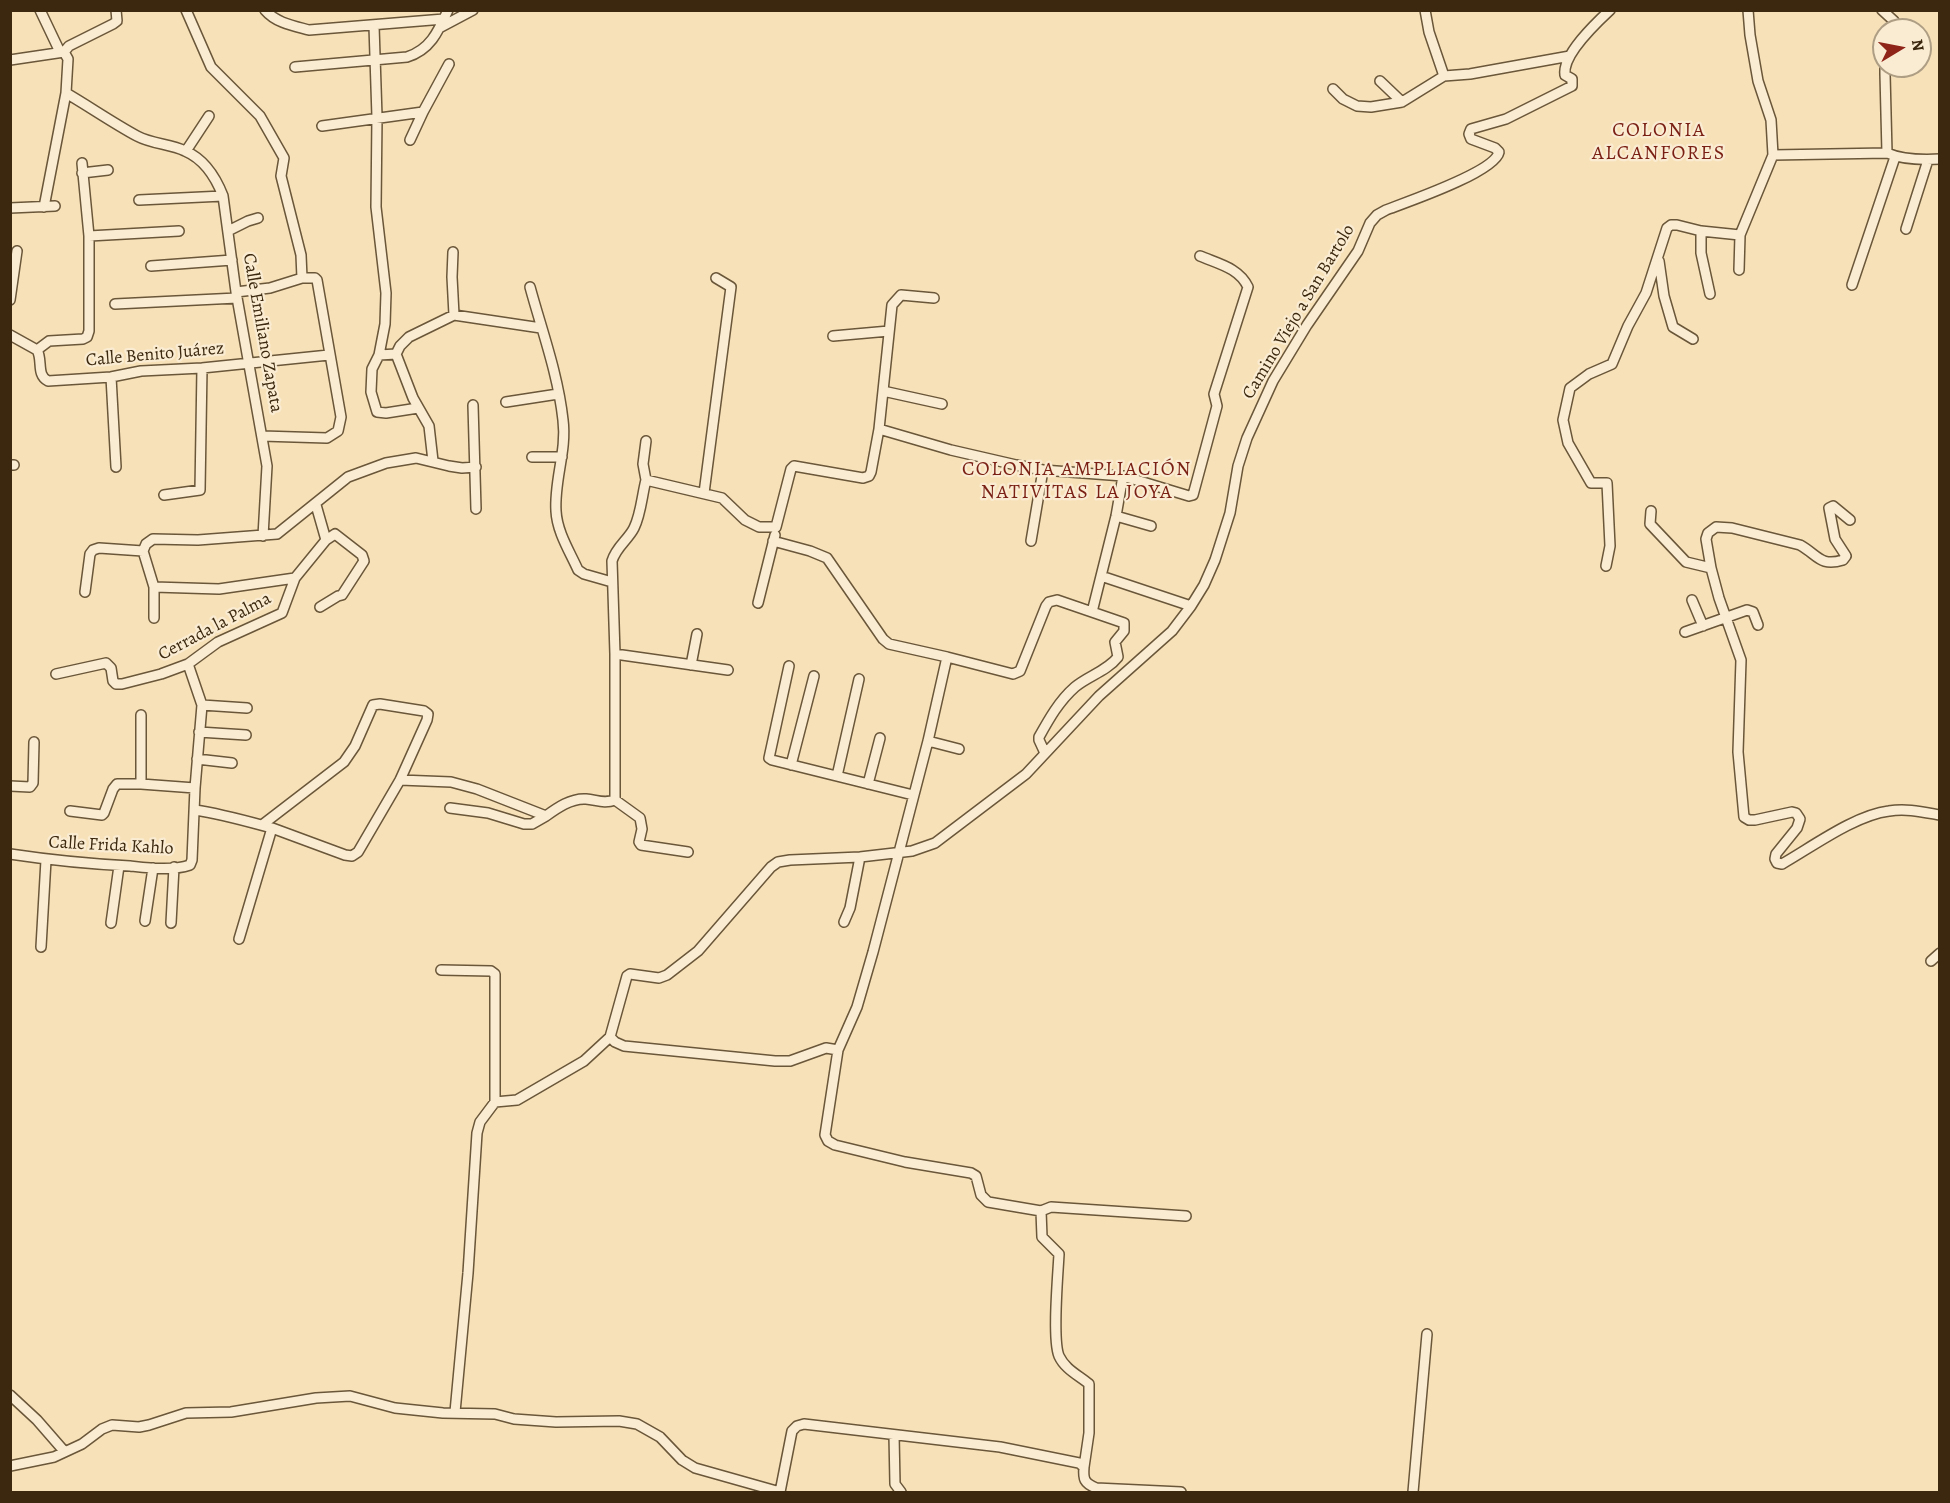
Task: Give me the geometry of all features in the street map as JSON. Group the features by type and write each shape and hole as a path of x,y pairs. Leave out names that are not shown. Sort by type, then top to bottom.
{"street":[{"path":"40,10 68,59 66,93 44,207"},
{"path":"10,60 62,52 117,21 116,10"},
{"path":"186,10 211,67 260,116 284,158 281,176 302,255 302,278"},
{"path":"265,10 292,26 309,30 444,19 472,10"},
{"path":"1425,10 1429,32 1444,76"},
{"path":"1333,89 1343,99 1357,106 1402,102 1444,76 1470,74 1570,56 1610,10"},
{"path":"1739,270 1740,235 1773,155 1771,120 1758,81 1748,10"},
{"path":"295,68 415,54 422,51 444,19"},
{"path":"374,26 377,117 376,207 386,292 385,324 379,355 372,369 371,392 376,412 386,413 418,408"},
{"name":"Camino Viejo a San Bartolo","path":"610,1037 627,976 630,974 659,978 687,961 771,867 778,862 790,860 860,857 926,848 945,837 1026,774 1099,696 1172,631 1191,606 1215,560 1230,513 1238,466 1259,409 1307,325 1358,251 1370,223 1386,210 1454,183 1495,161 1499,152 1495,148 1471,139 1469,134 1471,129 1506,119 1572,86 1572,79 1564,73 1570,56"},
{"path":"410,140 449,64"},
{"path":"1852,285 1891,155 1885,78"},
{"path":"1380,81 1402,102"},
{"path":"66,93 136,136 186,151 209,116"},
{"path":"322,126 423,112"},
{"name":"Calle Emiliano Zapata","path":"186,151 199,160 213,175 223,196 236,295 267,466 263,536"},
{"path":"1773,155 1891,155 1928,160 1940,159"},
{"path":"1905,228 1928,160"},
{"path":"10,335 37,350 49,341 87,337 89,237 82,168 108,170"},
{"path":"138,200 223,196"},
{"path":"10,208 55,206"},
{"path":"228,231 258,218"},
{"path":"1606,567 1610,557 1607,483 1591,483 1568,443 1563,420 1570,388 1589,374 1612,364 1628,326 1646,293 1659,259 1667,228 1671,225 1740,235"},
{"path":"89,237 179,231"},
{"path":"1701,231 1701,253 1710,294"},
{"path":"10,300 17,251"},
{"path":"453,252 454,315"},
{"path":"879,429 951,450 1042,470 1123,476 1189,496 1193,495 1217,406 1214,394 1248,287 1244,278 1234,270 1200,256"},
{"path":"1659,259 1664,296 1673,327 1693,339"},
{"path":"152,266 232,260"},
{"path":"115,304 236,295 302,278 315,278 340,417 338,431 327,438 262,436"},
{"path":"704,493 731,287 716,278"},
{"path":"530,287 548,345 563,421 562,458 556,499 560,531 578,570 612,582"},
{"path":"758,603 791,469 794,466 863,478 869,476 872,472 879,429 892,305 901,294 934,298"},
{"path":"433,462 429,426 418,408 396,354 400,346 409,337 454,315 541,328"},
{"path":"833,336 889,331"},
{"name":"Calle Benito Juárez","path":"37,350 41,374 43,379 48,381 329,356"},
{"path":"379,355 396,354"},
{"path":"164,495 200,490 202,368"},
{"path":"111,377 116,468"},
{"path":"883,391 942,404"},
{"path":"506,402 558,394"},
{"path":"473,405 476,509"},
{"path":"615,800 615,654 612,561 614,553 635,524 646,480 643,464 646,441"},
{"path":"532,457 562,458"},
{"path":"154,618 154,587 143,551 146,544 153,539 198,540 277,534 316,505 348,477 370,468 405,459 416,458 462,468 476,467"},
{"path":"1031,541 1042,470"},
{"path":"1092,612 1116,516 1123,476"},
{"path":"646,480 704,493 727,501 735,512 759,527 777,527"},
{"path":"316,505 326,540 335,534 364,558 342,595 320,607"},
{"path":"1850,520 1833,506 1829,508 1835,539 1846,556 1837,562 1823,562 1810,550 1800,545 1732,528 1716,527 1708,533 1706,539 1711,568 1741,660 1738,752 1744,817 1755,820 1796,813 1800,819 1797,828 1776,854 1775,859 1782,864 1851,824 1874,814 1899,810 1940,815"},
{"path":"1651,511 1650,524 1686,562 1711,568"},
{"path":"1116,516 1151,526"},
{"name":"Cerrada la Palma","path":"56,674 106,663 111,668 113,681 116,684 161,674 188,664 218,642 282,614 295,578 326,540"},
{"path":"773,541 826,558 889,645 1013,674 1020,671 1049,602 1057,600 1124,623 1124,631 1115,642 1118,657 1074,688 1039,737 1045,753"},
{"path":"85,592 90,554 93,550 99,548 143,551"},
{"path":"1101,576 1191,606"},
{"path":"154,587 209,590 295,578"},
{"path":"1692,600 1703,626"},
{"path":"1685,632 1750,610 1758,625"},
{"path":"691,665 697,634"},
{"path":"615,654 728,670"},
{"path":"947,657 900,851 856,1008 837,1050 825,1135 828,1141 835,1145 905,1162 971,1173 976,1176 981,1195 988,1202 1041,1211 1051,1207 1186,1216"},
{"path":"188,664 202,705 195,810 262,825 345,855 352,856 358,852 400,780 428,714 424,711 402,707 373,705 355,746 344,762 262,825"},
{"path":"789,666 769,758 913,795"},
{"path":"791,765 814,676"},
{"path":"837,776 859,679"},
{"path":"202,705 247,708"},
{"path":"141,716 141,784"},
{"path":"200,732 246,735"},
{"path":"868,784 880,738"},
{"path":"928,741 959,749"},
{"path":"10,786 30,787 33,783 34,742"},
{"path":"197,759 232,763"},
{"path":"400,780 451,782 477,789 546,816"},
{"path":"70,811 102,815 112,789 117,784 195,788"},
{"path":"450,808 488,813 524,824 532,824 573,800 609,802 615,800"},
{"path":"615,800 640,818 642,828 639,842 641,845 688,852"},
{"name":"Calle Frida Kahlo","path":"10,854 46,860 119,866 153,868 190,865 195,810"},
{"path":"239,939 272,828"},
{"path":"844,922 850,908 860,857"},
{"path":"41,947 46,860"},
{"path":"111,923 119,866"},
{"path":"171,923 174,867"},
{"path":"146,921 153,868"},
{"path":"1931,961 1940,953"},
{"path":"441,970 495,974 495,1102 480,1122 477,1134 468,1273 455,1412"},
{"path":"495,1102 517,1100 584,1062 610,1037 624,1046 776,1061 790,1061 826,1048 837,1050"},
{"path":"1041,1211 1042,1237 1059,1254 1056,1335 1059,1355 1069,1370 1089,1384 1089,1433 1083,1478 1086,1484 1096,1488 1181,1492"},
{"path":"1413,1492 1427,1334"},
{"path":"10,1395 37,1420 64,1451"},
{"path":"10,1466 54,1457 82,1444 102,1429 112,1425 139,1427 186,1413 231,1412 316,1398 350,1396 395,1408 495,1414 514,1419 556,1422 619,1421 637,1424 660,1437 682,1460 695,1468 780,1492 792,1431 804,1424 1000,1447 1070,1461 1084,1467"},
{"path":"894,1435 895,1484 901,1492"}],"district":[{"name":"COLONIA ALCANFORES","path":"1659,142"},
{"name":"COLONIA AMPLIACIÓN NATIVITAS LA JOYA","path":"1077,482"}]}
